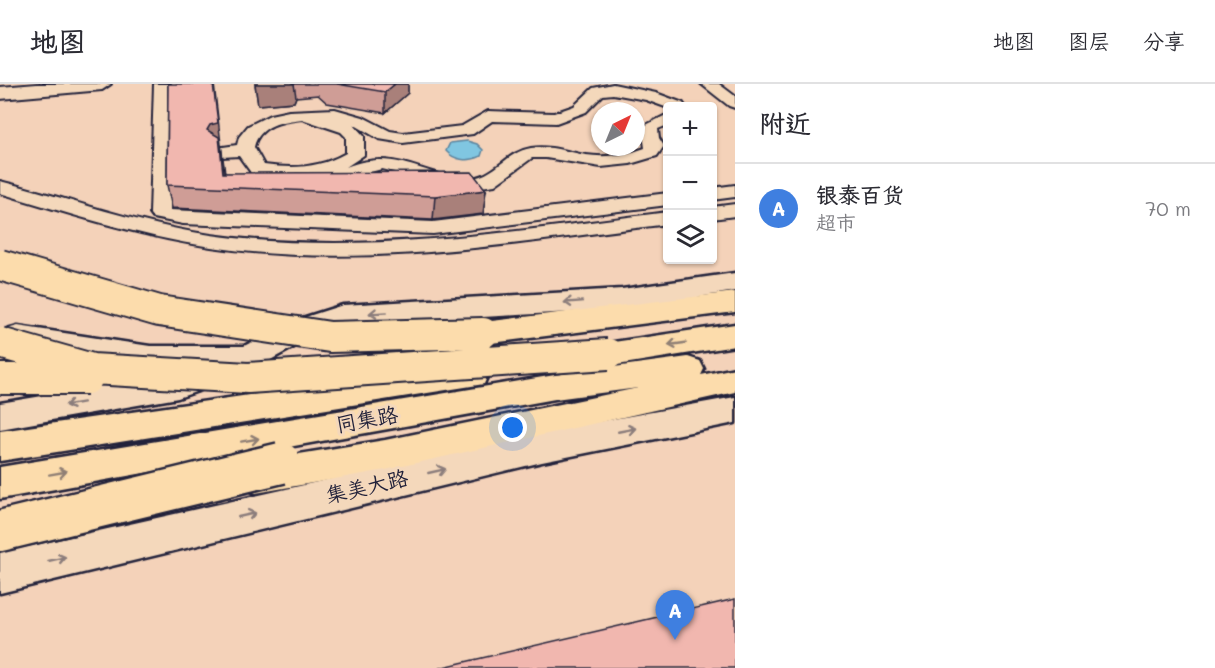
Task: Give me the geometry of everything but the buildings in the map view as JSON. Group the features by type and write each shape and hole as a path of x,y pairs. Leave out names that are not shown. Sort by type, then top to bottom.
{"highway":[{"path":"0,265 159,311 330,337 483,333 735,302"},
{"path":"0,342 92,369 251,367"},
{"path":"0,379 608,354"},
{"name":"同集路","path":"0,446 608,354 733,383"},
{"path":"0,520 386,455 733,383"},
{"path":"0,531 281,463 733,383"},
{"name":"同集路","path":"0,483 555,387 733,383"}],"main road":[{"path":"0,416 178,386 251,367 307,327 343,315 622,299 735,282"},
{"path":"0,333 50,343 150,357 251,367"},
{"name":"集美大路","path":"0,573 542,447 733,383"}],"street":[{"path":"0,93 102,84"},
{"path":"162,84 160,214 183,218 433,228 663,200"},
{"path":"709,84 735,105"},
{"path":"663,121 650,127 650,138 655,146 651,152 627,160 593,160 543,152 527,153 499,177 482,183 456,183 383,164 369,165 318,181 285,180 258,170 248,160 244,150 248,135 259,125 272,119 302,114 335,114 357,120 385,135 403,138 467,130 488,116 556,118 580,109 598,91 613,89 650,96 666,102"},
{"path":"717,108 735,105"},
{"path":"258,170 311,174 340,165 356,155 355,136 347,128 302,114"},
{"path":"222,152 244,150"},
{"path":"0,188 119,223 212,242 341,250 449,246 663,219"},
{"path":"717,193 735,191"},
{"path":"717,212 735,210"}],"water":[{"path":"467,141 477,144 483,150 481,156 462,160 446,151 450,143"}],"place":[{"name":"银泰百货","path":"675,640"}]}
